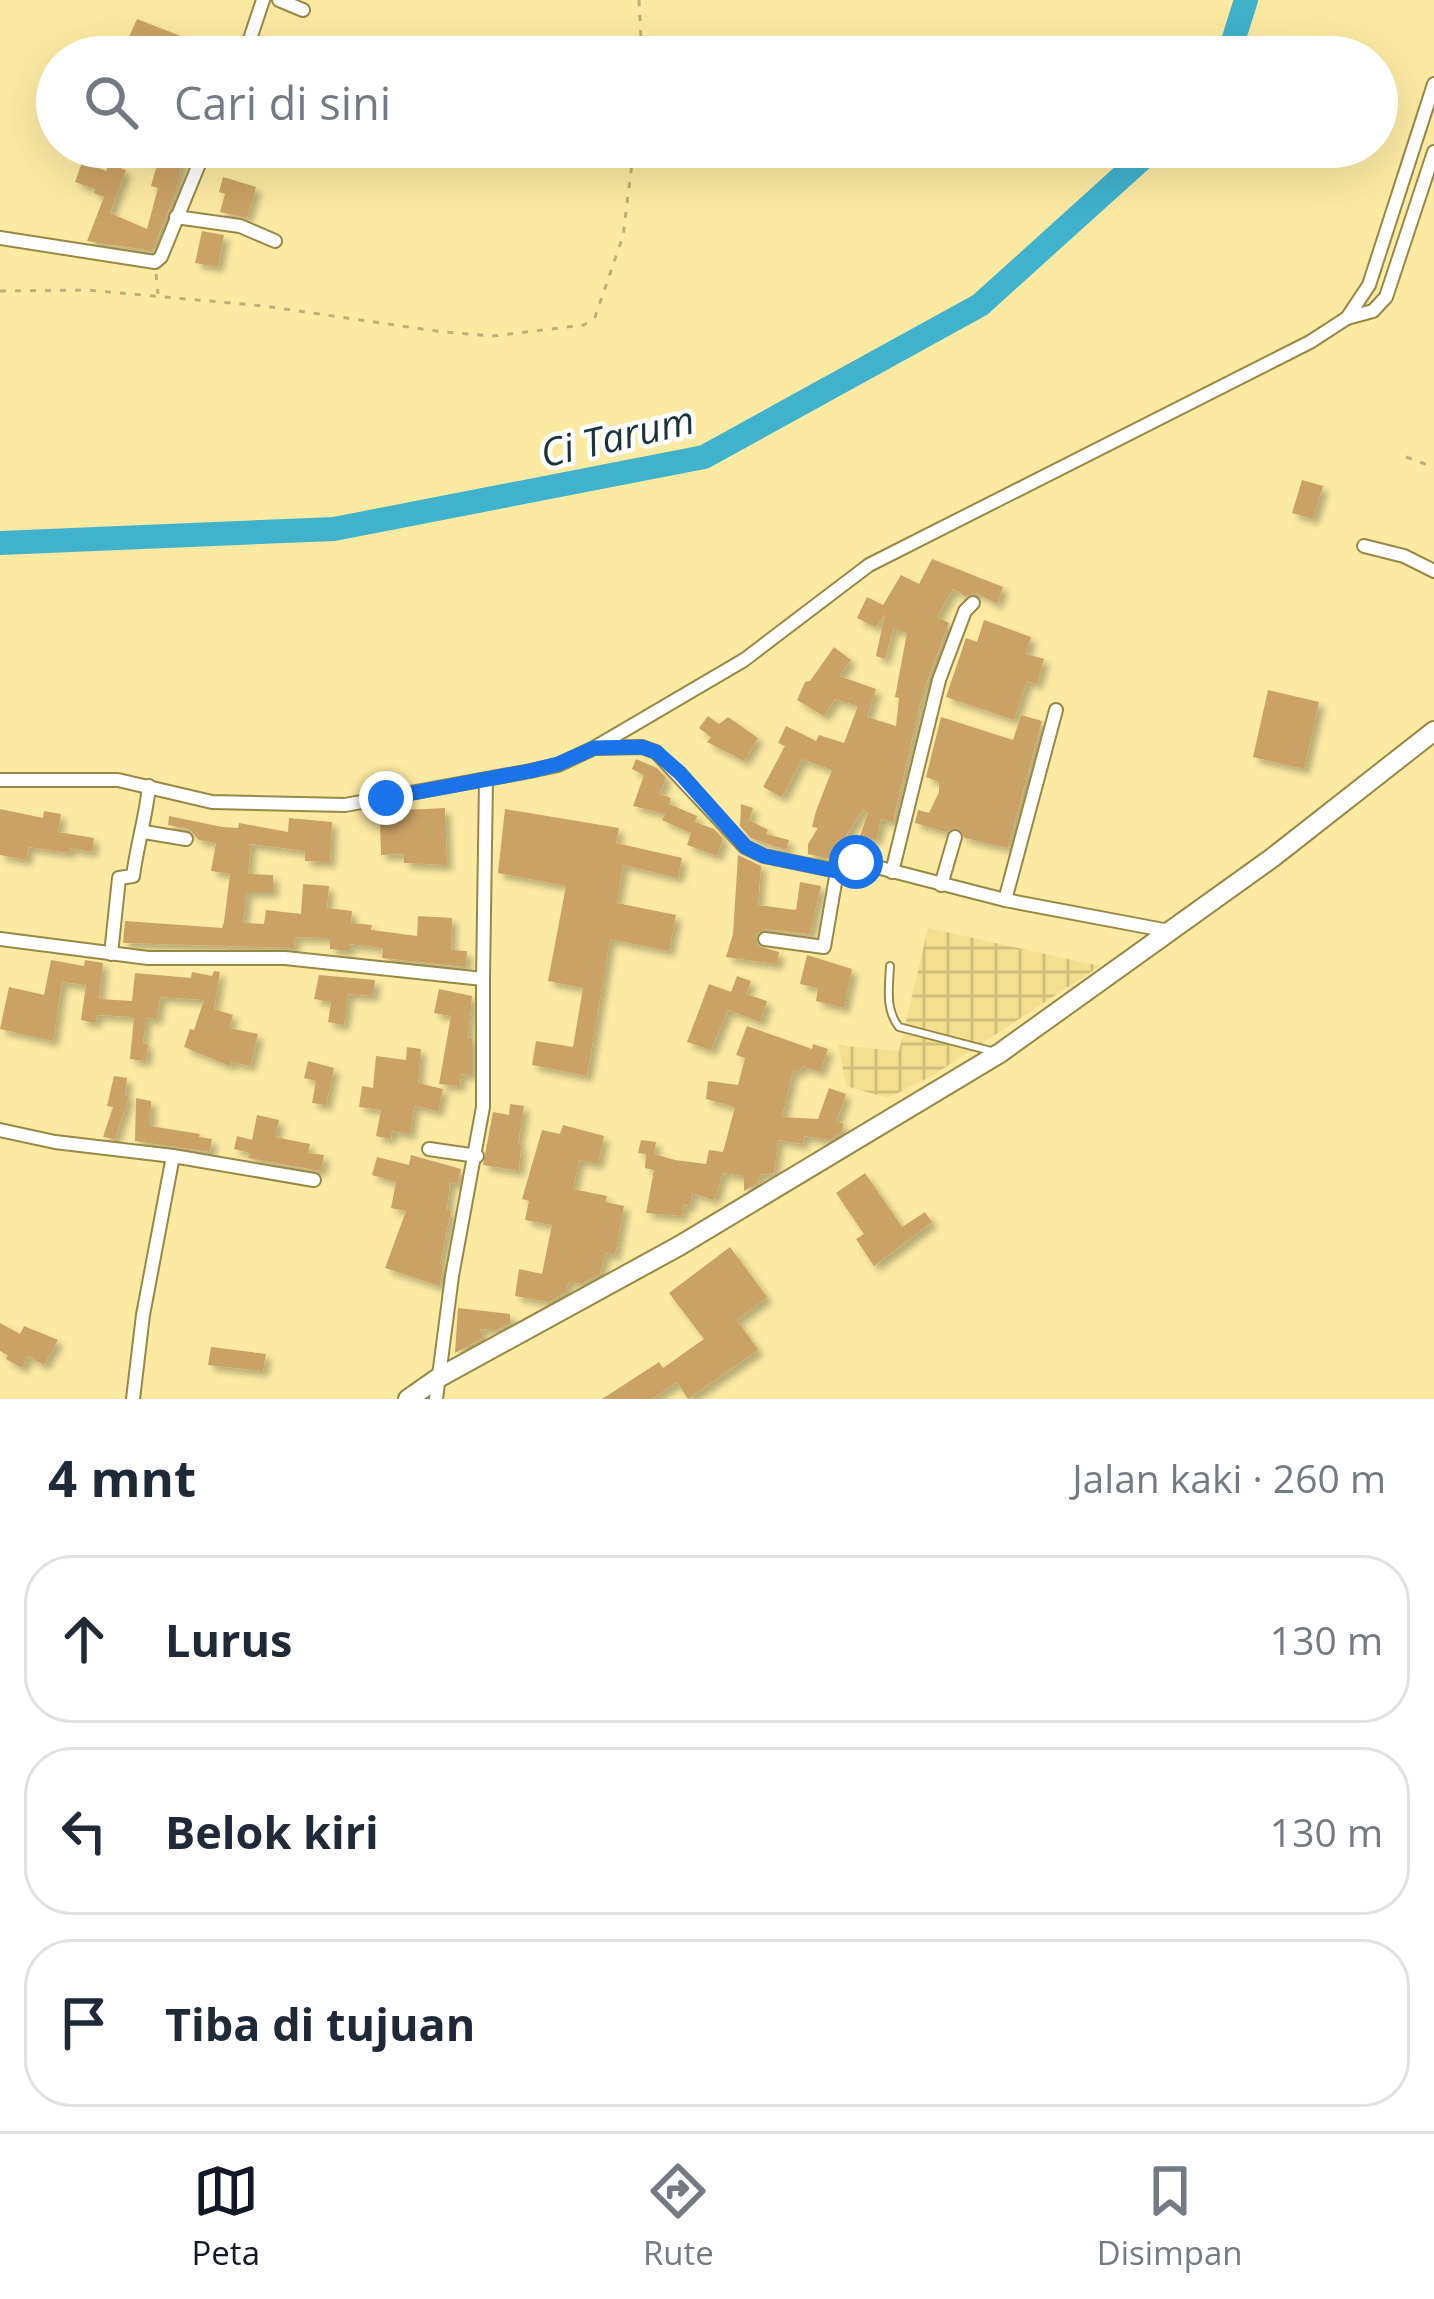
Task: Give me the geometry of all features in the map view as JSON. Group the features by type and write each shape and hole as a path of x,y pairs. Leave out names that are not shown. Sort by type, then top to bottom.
{"main road":[{"path":"408,1399 437,1389 1000,1053 1272,858 1434,731"}],"street":[{"path":"251,36 262,0"},
{"path":"279,0 304,10"},
{"path":"1347,318 1369,285 1434,84"},
{"path":"0,780 86,779 149,785 212,802 345,805 558,764 594,748 744,660 868,565 1310,342 1347,318 1373,311 1386,297 1434,152"},
{"path":"0,238 155,262 197,168"},
{"path":"176,217 240,226 275,241"},
{"path":"1364,546 1404,556 1434,571"},
{"path":"892,872 939,680 965,610 973,603"},
{"path":"1005,900 1056,710"},
{"path":"594,748 642,747 656,752 746,847 764,856 836,871"},
{"path":"437,1389 483,1107 487,780"},
{"path":"111,954 118,878 133,876 149,785"},
{"path":"144,832 186,838"},
{"path":"941,885 955,837"},
{"path":"765,939 824,946 836,871 840,865 856,862 1005,900 1169,931"},
{"path":"0,939 148,958 285,958 483,979"},
{"path":"0,1130 314,1180"},
{"path":"429,1149 477,1156"},
{"path":"133,1399 142,1316 173,1156"}],"lane":[{"path":"890,966 888,997 899,1027 1000,1053"}],"path":[{"path":"639,0 640,36"},
{"path":"0,291 87,290 159,296 493,336 584,325 595,317 623,236 631,168"},
{"path":"155,262 159,296"},
{"path":"1406,457 1434,466"}],"shaded area":[{"path":"928,928 1100,966 932,1076 888,1098 846,1086 838,1045 899,1051"}],"building":[{"path":"137,19 180,36 129,36"},
{"path":"80,168 126,170 110,213 147,229 158,188 151,186 156,168 181,168 176,193 152,251 87,241 104,197 75,182"},
{"path":"223,177 256,187 247,218 220,212"},
{"path":"202,231 224,235 218,267 195,263"},
{"path":"1302,480 1323,486 1313,519 1292,513"},
{"path":"932,559 1003,587 997,604 977,593 965,596 953,589 937,617 949,623 923,692 893,822 881,819 876,840 860,836 868,813 863,810 831,859 808,854 818,828 812,827 816,811 832,770 802,759 782,797 763,787 785,746 778,743 786,726 816,741 819,735 844,743 858,706 835,699 824,716 797,700 805,682 834,647 851,660 839,676 876,689 867,717 896,726 899,698 895,697 907,633 893,629 885,659 876,656 885,614 876,627 857,618 867,597 883,605 901,575 919,584"},
{"path":"984,620 1031,637 1026,654 1044,659 1037,684 1027,681 1014,720 946,697 966,638 977,642"},
{"path":"1268,690 1319,702 1304,769 1253,757"},
{"path":"1021,715 1042,721 1008,848 965,838 957,827 946,832 915,823 918,810 929,813 939,792 939,782 926,777 941,717 1013,740"},
{"path":"708,716 719,724 728,717 758,738 744,761 707,742 711,737 699,728"},
{"path":"636,759 657,768 666,778 659,794 671,798 669,804 697,816 695,822 714,829 723,839 717,856 687,845 691,833 662,820 665,814 633,806 644,775 632,769"},
{"path":"741,804 753,808 749,820 768,830 766,834 789,840 786,850 751,838 740,826"},
{"path":"445,808 447,865 404,863 404,854 381,855 380,821 403,820 403,810"},
{"path":"0,809 43,818 44,811 61,814 58,832 94,838 92,852 29,847 26,860 0,855"},
{"path":"505,809 619,828 616,843 682,858 678,878 623,865 617,903 676,915 669,951 610,939 587,1076 532,1065 536,1041 573,1047 583,988 548,981 566,886 498,873"},
{"path":"169,816 222,827 238,828 239,823 288,832 289,818 332,822 330,862 305,861 305,851 251,844 248,874 273,875 273,892 247,892 243,923 264,924 266,910 301,914 303,884 329,886 327,908 352,911 351,923 372,925 371,930 417,936 418,916 452,918 451,950 467,951 466,967 382,958 383,948 349,944 349,951 330,949 330,938 295,937 294,948 123,943 125,921 222,928 230,874 211,871 216,843 199,840 189,829 168,825"},
{"path":"738,855 761,866 758,905 796,910 800,882 821,886 810,934 766,929 756,934 758,946 779,952 777,964 726,957 733,934"},
{"path":"807,955 852,969 844,1008 816,1001 818,988 800,984"},
{"path":"51,960 84,966 85,960 103,963 99,999 132,1001 135,973 191,978 192,972 212,976 220,972 214,1009 233,1015 229,1028 258,1034 250,1066 231,1062 230,1066 184,1047 204,1000 160,997 157,1019 146,1018 146,1061 130,1059 134,1017 97,1015 95,1023 81,1020 86,985 62,982 53,1041 0,1029 9,987 44,995"},
{"path":"319,975 375,980 373,996 348,994 344,1025 328,1022 331,1002 314,999"},
{"path":"737,976 751,981 746,994 767,1001 760,1022 728,1010 711,1050 687,1042 709,984 731,992"},
{"path":"439,989 472,996 468,1037 472,1038 472,1075 461,1074 460,1086 439,1084 451,1016 434,1013"},
{"path":"747,1026 812,1049 813,1044 828,1049 820,1072 802,1066 799,1072 793,1070 782,1117 818,1119 829,1088 846,1094 836,1122 843,1123 842,1132 830,1140 804,1136 803,1144 778,1140 774,1173 759,1175 758,1183 744,1191 744,1176 723,1173 714,1200 692,1193 682,1216 646,1213 654,1170 645,1168 646,1154 638,1153 641,1140 656,1142 654,1154 675,1160 706,1164 709,1150 723,1152 735,1107 706,1099 708,1081 738,1085 745,1058 736,1055"},
{"path":"407,1047 421,1049 418,1083 443,1089 438,1111 414,1106 410,1134 392,1131 391,1139 376,1136 381,1110 359,1107 362,1086 373,1088 376,1056 406,1060"},
{"path":"308,1061 334,1068 326,1105 312,1103 316,1081 304,1078"},
{"path":"114,1076 127,1078 125,1096 129,1096 115,1139 103,1137 113,1107 107,1106"},
{"path":"136,1098 151,1101 150,1126 212,1139 210,1152 135,1141"},
{"path":"510,1104 524,1106 519,1171 483,1165 493,1112 509,1115"},
{"path":"257,1115 279,1120 275,1137 310,1144 308,1153 324,1155 321,1171 248,1158 250,1153 234,1149 237,1136 252,1140"},
{"path":"563,1125 604,1136 598,1164 579,1160 573,1189 607,1196 605,1202 624,1206 615,1255 605,1253 600,1274 581,1284 569,1281 566,1292 549,1302 515,1296 519,1269 542,1274 552,1225 525,1220 529,1201 522,1199 542,1130 560,1134"},
{"path":"411,1155 461,1169 458,1184 450,1182 447,1210 451,1211 440,1286 385,1268 406,1211 391,1208 396,1182 372,1175 377,1157 409,1165"},
{"path":"865,1173 902,1227 925,1212 932,1222 874,1266 856,1239 864,1234 836,1193"},
{"path":"730,1247 767,1297 737,1320 758,1350 688,1399 677,1382 652,1399 602,1399 659,1362 663,1368 704,1339 669,1293"},
{"path":"458,1308 510,1314 510,1323 498,1330 480,1329 483,1338 455,1353"},
{"path":"0,1323 20,1334 24,1326 58,1340 44,1365 28,1356 22,1368 6,1359 8,1355 0,1351"},
{"path":"211,1347 266,1354 263,1371 208,1365"}],"waterway":[{"name":"Ci Tarum","path":"1235,36 1246,0"},
{"name":"Ci Tarum","path":"0,543 334,529 704,457 980,305 1132,168"}],"route":[{"path":"386,798 530,771 594,748 642,747 656,752 680,773 746,847 764,856 836,871 840,865 856,862"}]}
